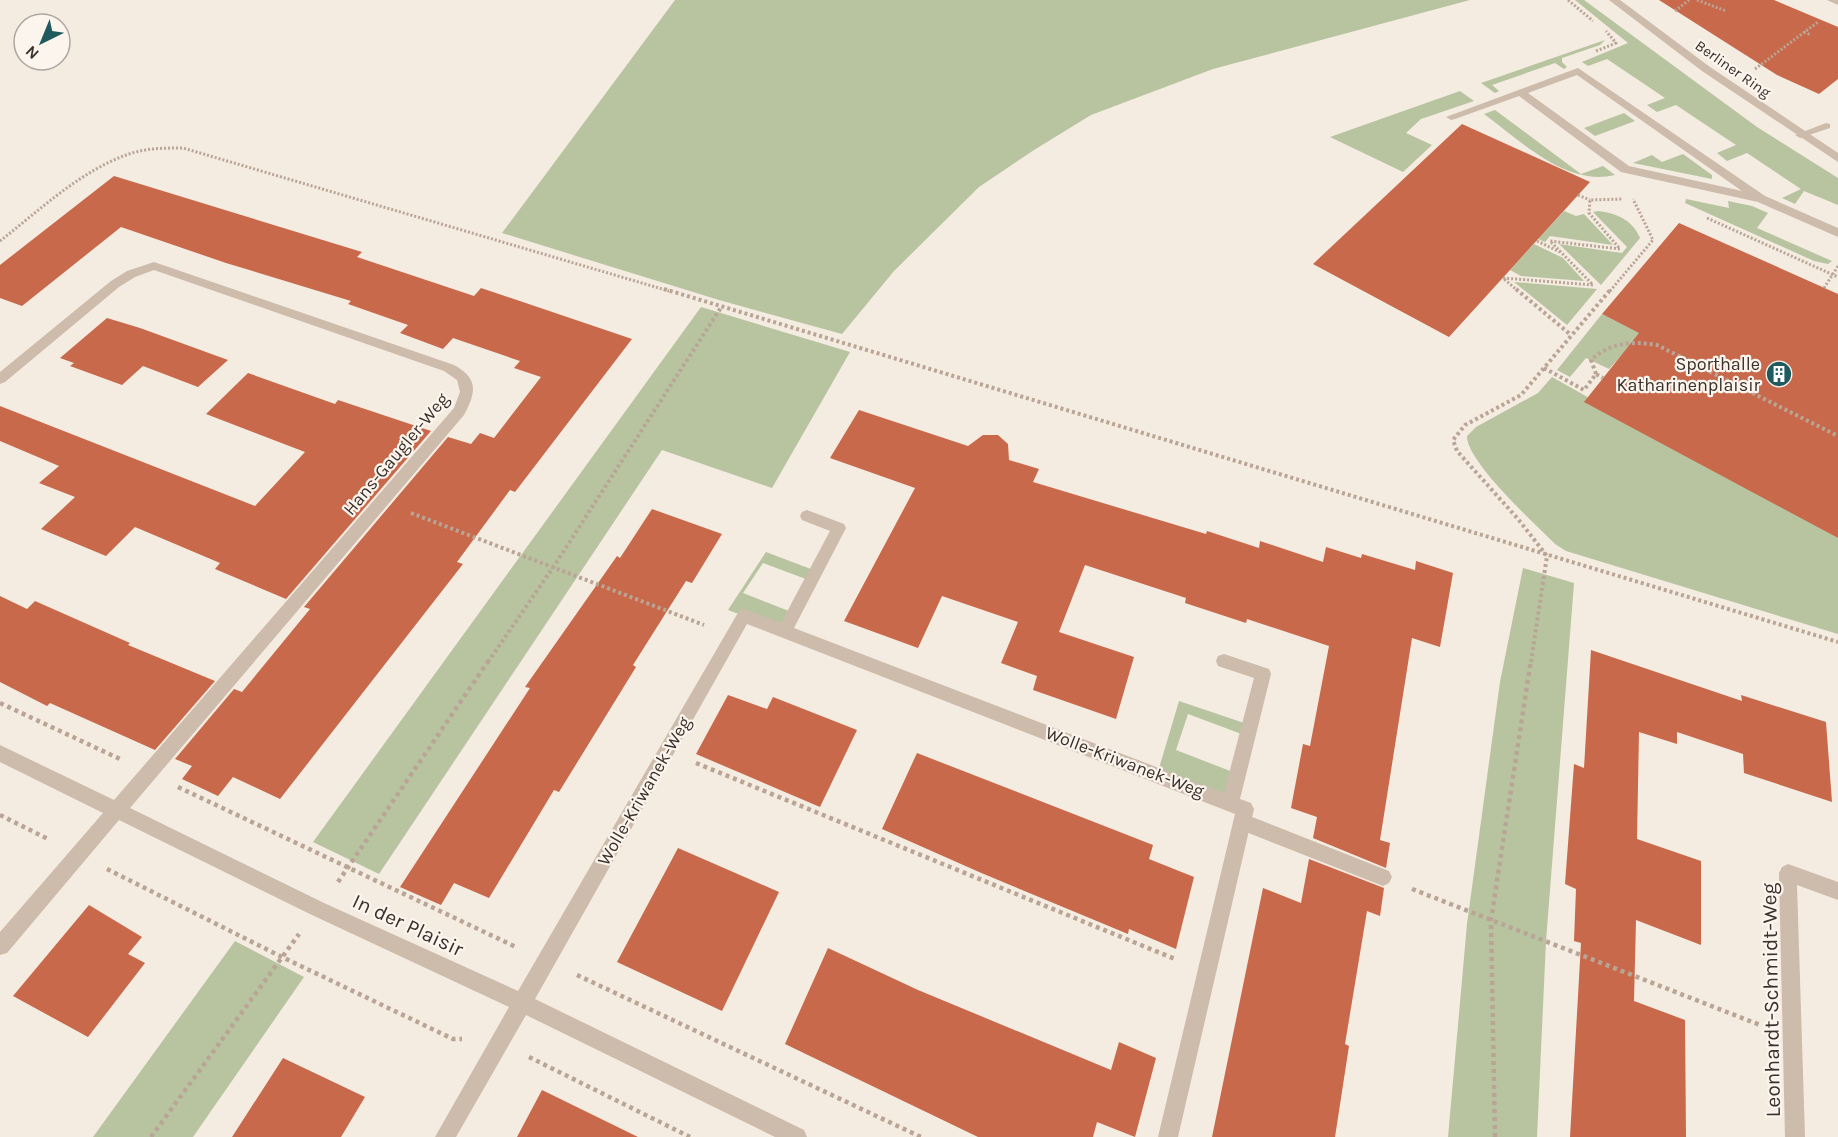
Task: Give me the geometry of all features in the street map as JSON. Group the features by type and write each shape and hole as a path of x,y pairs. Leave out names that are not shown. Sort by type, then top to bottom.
{"street":[{"name":"Berliner Ring","path":"1614,0 1706,69 1800,135 1838,158"},
{"path":"1832,0 1838,2"},
{"path":"1451,117 1578,71 1761,199"},
{"path":"1520,92 1625,168 1761,199 1838,233"},
{"path":"1800,135 1826,126"},
{"name":"Hans-Gaugler-Weg","path":"0,379 115,284 144,268 154,266 460,373 468,385 466,397 459,411 0,946"},
{"path":"785,630 839,528 807,516"},
{"name":"Wolle-Kriwanek-Weg","path":"445,1137 744,616 1230,803"},
{"path":"1168,1137 1245,809 1230,803 1263,674 1224,661"},
{"name":"In der Plaisir","path":"0,753 318,909 522,1003 797,1137"},
{"path":"1242,822 1383,877"},
{"name":"Leonhardt-Schmidt-Weg","path":"1795,1137 1788,873 1838,891"}],"path":[{"path":"1569,0 1616,42 1571,60 1571,65 1578,71"},
{"path":"1697,0 1726,11"},
{"path":"1759,66 1821,19"},
{"path":"1804,32 1811,35"},
{"path":"1773,56 1779,59"},
{"path":"0,241 94,171 119,158 149,149 183,148 722,306 1838,642"},
{"path":"1578,195 1590,200 1633,199 1641,196"},
{"path":"1495,1137 1491,920 1547,555 1457,451 1453,440 1465,425 1521,395 1653,240 1633,199"},
{"path":"1571,335 1503,278 1593,285 1567,255 1550,241 1620,249 1589,213 1590,200"},
{"path":"1706,218 1838,277"},
{"path":"1537,241 1567,255"},
{"path":"1824,288 1838,266"},
{"path":"151,1137 349,868 554,566 722,306"},
{"path":"1603,378 1596,374 1591,360 1605,349 1630,341 1657,345 1838,436"},
{"path":"1544,368 1584,390 1596,374"},
{"path":"382,502 732,636"},
{"path":"0,704 921,1137"},
{"path":"666,751 1206,971"},
{"path":"0,815 282,957 453,1039 499,1042 690,1137"},
{"path":"1383,877 1791,1037"}],"green space":[{"path":"675,0 1470,0 1213,69 1091,115 979,187 894,271 842,334 719,300 502,233"},
{"path":"1575,0 1584,0 1757,127 1838,178 1838,205 1804,191 1795,204 1782,198 1801,189 1747,153 1727,161 1717,153 1736,145 1676,105 1657,112 1647,105 1665,98 1607,59 1588,66 1582,62 1628,43"},
{"path":"1605,40 1600,45 1562,58 1562,62 1567,67 1564,69 1555,63 1492,85 1499,91 1495,93 1481,83"},
{"path":"1460,91 1474,101 1421,119 1406,133 1432,145 1403,172 1330,137"},
{"path":"1495,110 1581,174 1603,166 1615,175 1597,177 1579,174 1545,159 1484,114"},
{"path":"1624,113 1635,121 1595,136 1584,128"},
{"path":"1683,154 1712,175 1712,179 1633,163 1652,155 1662,162"},
{"path":"1686,199 1729,208 1728,201 1752,206 1768,213 1757,228 1832,261 1828,264 1814,261 1685,203"},
{"path":"1564,211 1576,216 1584,214 1613,245 1550,236 1545,242 1538,239"},
{"path":"1598,211 1623,218 1633,226 1640,238 1601,285 1559,244 1622,253 1627,247 1593,212"},
{"path":"1534,244 1563,258 1584,281 1521,276 1510,270"},
{"path":"1514,282 1597,289 1567,325"},
{"path":"701,307 850,352 772,488 662,450 379,874 313,842"},
{"path":"1602,314 1838,433 1838,465 1622,355 1609,369 1586,358 1570,377 1557,370"},
{"path":"1552,377 1838,538 1838,634 1566,551 1555,544 1489,476 1470,447 1467,436 1476,427 1538,393"},
{"path":"766,552 816,571 811,581 763,563 743,593 794,613 785,631 728,610"},
{"path":"1523,568 1574,583 1546,941 1537,1137 1448,1137 1467,924 1500,682"},
{"path":"1179,701 1250,725 1247,736 1188,714 1176,750 1238,774 1230,803 1157,775"},
{"path":"235,941 304,977 193,1137 93,1137"}],"building":[{"path":"1659,0 1774,0 1838,27 1838,79 1819,94 1777,75"},
{"path":"1462,124 1590,182 1449,337 1313,264"},
{"path":"114,176 362,252 357,257 474,296 481,288 632,339 515,492 510,490 457,562 463,564 280,799 233,777 218,796 182,779 192,766 175,759 234,689 242,692 310,609 304,607 448,437 471,444 480,433 494,438 541,377 514,368 520,361 453,338 443,349 400,333 408,325 348,304 351,301 226,263 121,227 22,306 0,298 0,265"},
{"path":"1679,223 1838,294 1838,538 1584,402 1639,333 1602,314"},
{"path":"107,318 228,360 198,387 143,366 122,385 70,366 74,363 60,358"},
{"path":"248,373 335,404 338,400 431,431 286,599 215,569 220,563 135,527 106,556 41,529 75,497 39,483 59,466 0,441 0,406 255,506 305,452 206,414"},
{"path":"859,410 968,446 983,435 998,435 1008,444 1009,460 1039,469 1033,482 1206,534 1207,531 1259,548 1260,541 1323,562 1326,547 1361,558 1362,554 1415,570 1416,561 1453,573 1440,647 1412,638 1380,840 1390,843 1386,868 1313,838 1317,817 1291,808 1303,744 1310,746 1329,646 1247,619 1246,623 1185,603 1186,598 1085,565 1059,632 1134,657 1116,719 1033,690 1037,676 1001,663 1018,622 942,596 918,648 844,621 915,488 830,458"},
{"path":"652,509 722,534 692,583 686,581 633,665 636,667 559,792 554,790 489,898 454,883 441,905 400,887 530,688 525,687 617,556 620,558"},
{"path":"0,596 27,609 35,601 130,643 128,645 215,681 155,750 50,703 47,706 0,682"},
{"path":"1591,650 1742,701 1741,695 1826,722 1832,802 1744,773 1743,754 1677,732 1677,744 1639,732 1637,839 1701,861 1701,945 1636,920 1634,1001 1685,1020 1686,1137 1570,1137 1581,943 1574,941 1576,889 1565,884 1574,764 1584,768"},
{"path":"728,695 767,709 773,697 857,730 820,807 696,754"},
{"path":"917,753 1153,845 1149,859 1194,877 1176,949 1129,929 1128,934 882,829"},
{"path":"678,848 779,892 722,1011 617,962"},
{"path":"1309,859 1384,888 1380,916 1367,911 1345,1044 1349,1046 1335,1137 1212,1137 1263,888 1301,903"},
{"path":"89,905 142,937 128,954 145,963 88,1037 13,996"},
{"path":"828,948 918,990 1111,1070 1119,1042 1156,1058 1135,1137 1097,1122 1093,1137 978,1137 785,1044"},
{"path":"283,1058 365,1097 341,1137 232,1137"},
{"path":"542,1090 638,1137 517,1137"}],"place":[{"name":"Sporthalle Katharinenplaisir","path":"1779,374"}]}
